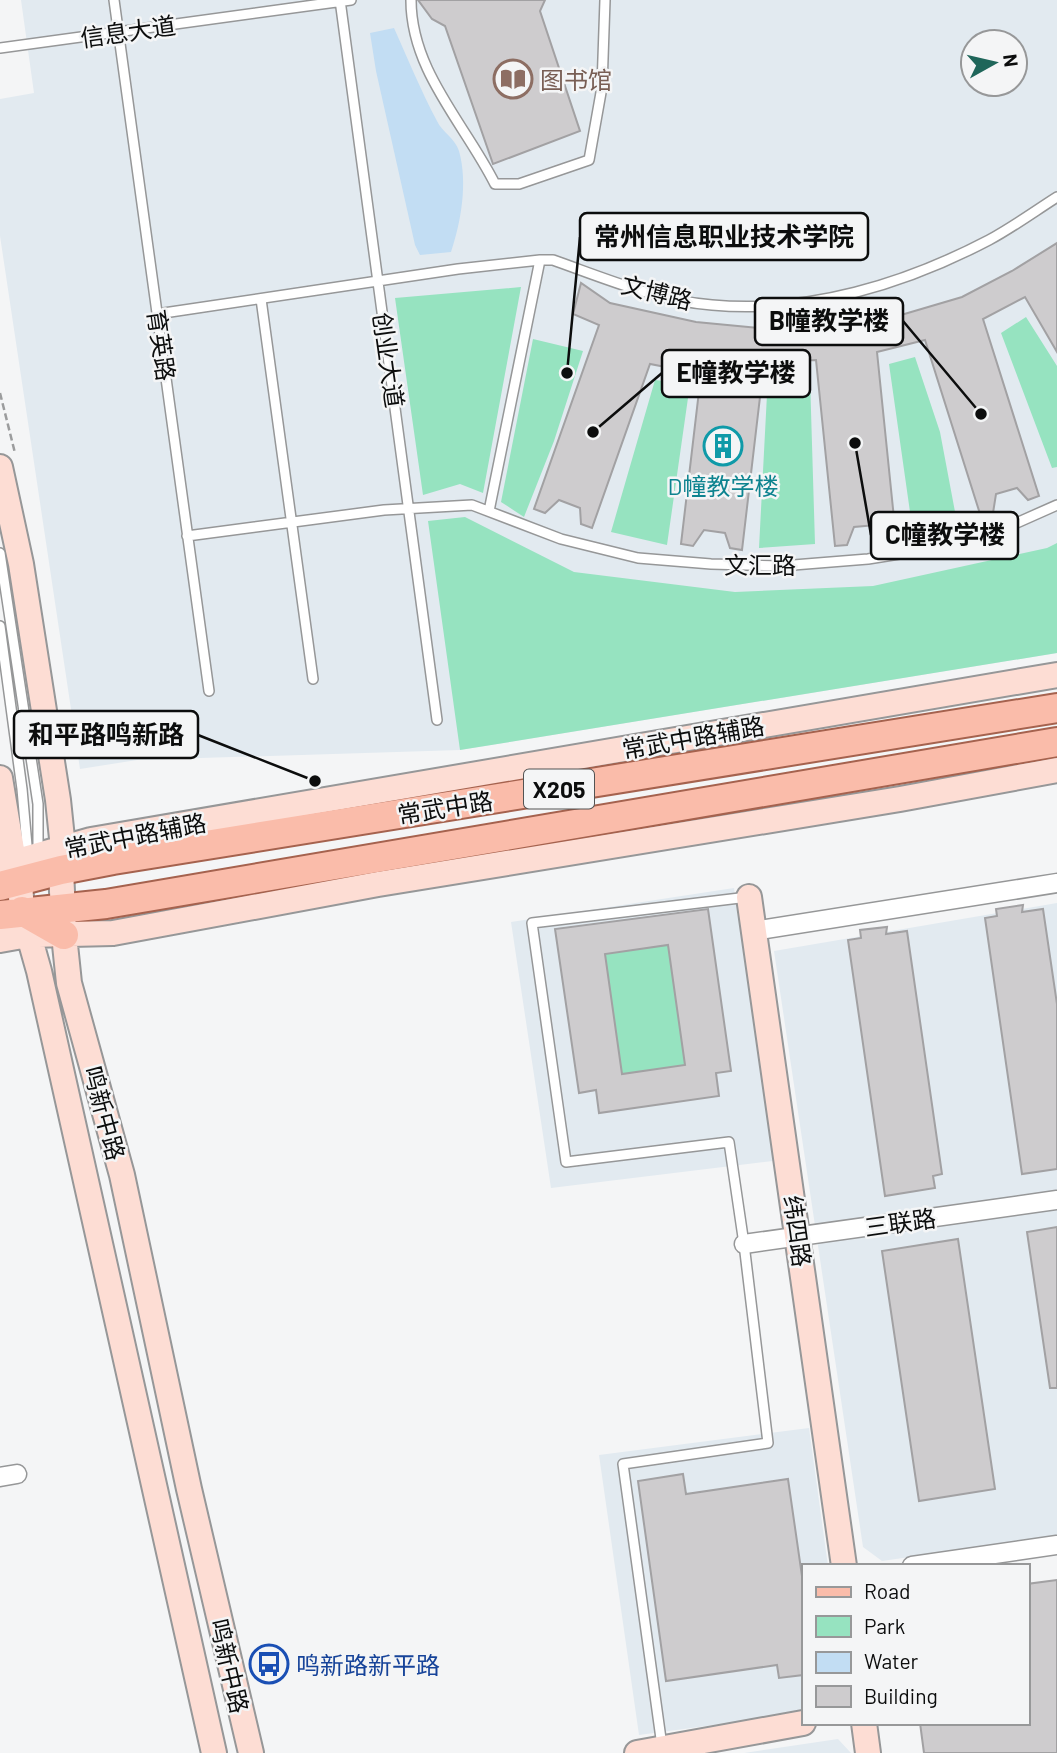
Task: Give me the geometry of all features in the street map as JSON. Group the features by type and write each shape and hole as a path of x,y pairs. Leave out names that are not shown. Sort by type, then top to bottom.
{"main road":[{"name":"常武中路","path":"25,868 1057,708"},
{"name":"常武中路","path":"17,920 63,922 120,902 1057,742"}],"street":[{"name":"鸣新中路","path":"0,467 21,564 58,800 25,868 17,920 42,985 214,1753"},
{"name":"常武中路辅路","path":"25,868 91,840 1057,675"},
{"path":"63,922 113,933 378,884 875,803 1057,770"},
{"name":"鸣新中路","path":"0,778 25,868 63,922 69,983 122,1175 189,1489 251,1753"},
{"path":"754,931 1057,883"},
{"name":"纬四路","path":"749,897 844,1564"},
{"path":"0,940 17,920"},
{"name":"三联路","path":"744,1244 1057,1200"},
{"path":"926,1564 1057,1545"},
{"path":"637,1753 663,1751 802,1723"},
{"path":"864,1725 869,1753"}],"lane":[{"name":"育英路","path":"114,0 209,691"},
{"name":"信息大道","path":"0,48 351,0"},
{"path":"411,0 411,15 434,84 451,114 470,138 495,184 519,184 589,160 602,87 605,0"},
{"name":"创业大道","path":"340,1 437,720"},
{"name":"文博路","path":"157,314 458,269 540,260 554,260 627,287 711,305 767,306 824,299 885,284 940,264 992,238 1057,197"},
{"path":"489,511 540,260"},
{"path":"261,299 313,679"},
{"name":"文汇路","path":"187,536 409,507 472,505 561,540 638,558 781,566 868,559 943,547 1012,526 1057,505"},
{"path":"0,553 37,802 25,868"},
{"path":"0,626 22,789 25,868"},
{"path":"663,1751 623,1464 768,1443 729,1142 566,1163 532,923 749,897"}],"shaded area":[{"path":"21,0 1057,0 1057,653 460,750 137,760 80,769 0,236 0,99 34,93"},
{"path":"734,888 773,1161 551,1188 511,922"},
{"path":"1057,903 1057,1536 882,1561 863,1547 774,951"},
{"path":"809,1428 828,1564 802,1564 802,1713 639,1735 599,1455"},
{"path":"838,1739 851,1753 744,1753"}],"green space":[{"path":"521,287 483,493 460,484 423,495 395,298"},
{"path":"1026,317 1057,366 1057,467 1052,468 1001,333"},
{"path":"533,339 583,351 554,441 524,517 501,502"},
{"path":"915,357 940,432 956,517 912,526 889,364"},
{"path":"768,375 810,377 815,544 759,548"},
{"path":"655,380 690,384 667,545 611,532"},
{"path":"465,517 574,572 735,592 873,586 1047,548 1057,543 1057,653 460,750 428,521"},
{"path":"668,945 685,1065 622,1074 605,954"}],"water":[{"path":"394,28 437,121 459,151 463,176 462,202 451,252 420,255 415,245 370,33"}],"building":[{"name":"图书馆","path":"418,0 545,0 540,11 580,131 493,164 445,26 432,19"},
{"path":"1057,243 1057,352 1025,297 983,319 1039,496 1028,500 1017,488 996,494 993,513 981,517 925,340 877,352 896,538 884,540 876,525 854,527 847,545 835,546 816,360 764,363 742,550 730,548 725,533 704,530 693,546 681,544 701,374 650,364 592,528 581,524 580,508 559,500 545,513 534,509 599,325 573,314 581,283 610,303 696,322 770,329 844,325 901,315 962,297 1012,271"},
{"path":"1023,905 1022,912 1043,909 1057,1004 1057,1169 1022,1174 985,918 997,916 996,909"},
{"path":"708,909 731,1071 716,1073 719,1096 599,1113 596,1090 579,1093 555,929","holes":["668,945 685,1065 622,1074 605,954"]},
{"path":"887,927 886,934 907,931 942,1174 933,1176 935,1188 885,1196 848,940 861,938 860,930"},
{"path":"1057,1227 1057,1388 1050,1388 1027,1232"},
{"path":"958,1239 995,1489 919,1501 882,1251"},
{"path":"683,1474 686,1494 788,1479 802,1576 802,1675 779,1678 777,1665 666,1681 638,1481"},
{"path":"1057,1580 1057,1753 924,1753 920,1725 1029,1725 1029,1584"}],"place":[{"name":"图书馆","path":"513,79"},
{"name":"常州信息职业技术学院","path":"567,373"},
{"name":"B幢教学楼","path":"981,414"},
{"name":"E幢教学楼","path":"593,432"},
{"name":"C幢教学楼","path":"855,443"},
{"name":"D幢教学楼","path":"723,446"},
{"name":"和平路鸣新路","path":"315,781"},
{"name":"鸣新路新平路","path":"269,1664"}]}
